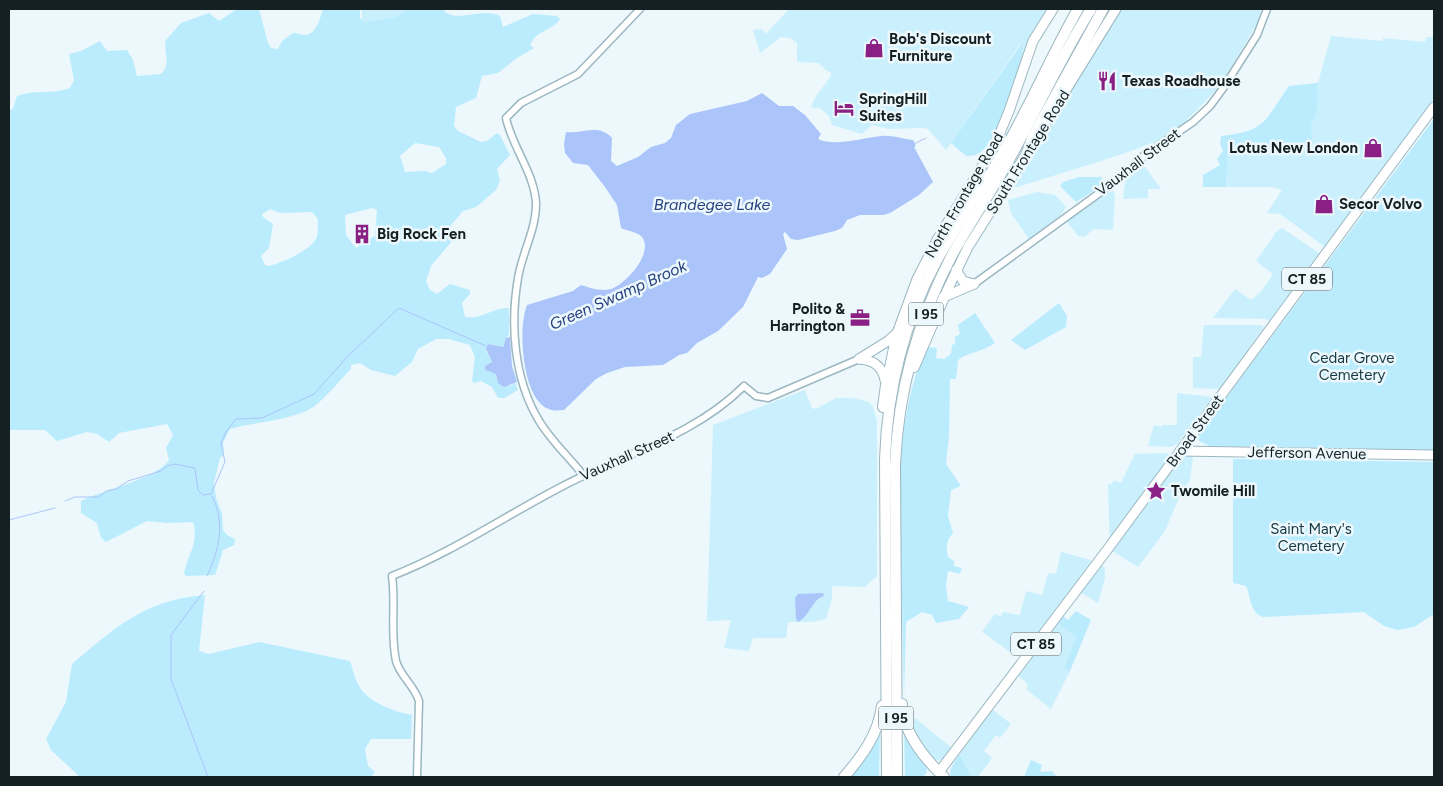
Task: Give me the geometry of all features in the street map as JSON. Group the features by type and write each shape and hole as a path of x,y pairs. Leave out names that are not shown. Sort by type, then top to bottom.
{"highway":[{"name":"I 95","path":"887,777 886,450 896,370 921,293 948,241 1008,144 1078,9"},
{"name":"I 95","path":"897,777 895,473 904,394 918,334 943,274 1012,154 1050,81 1091,9"},
{"path":"1027,153 1033,136 1102,9"},
{"path":"904,394 944,297"},
{"path":"886,385 883,422 886,450"},
{"path":"896,658 902,709 909,733 939,776"},
{"path":"844,777 864,752 878,726 887,665"}],"main road":[{"name":"North Frontage Road","path":"886,385 898,331 908,300 931,250 997,141 1033,41 1053,9"},
{"name":"South Frontage Road","path":"944,297 971,242 1116,9"},
{"name":"Broad Street","path":"939,776 1434,107"},
{"path":"956,270 963,282 974,284"},
{"path":"944,297 974,284"},
{"path":"859,359 888,341 898,331"},
{"path":"859,359 878,365 886,385"},
{"name":"Jefferson Avenue","path":"1180,451 1434,455"}],"street":[{"path":"584,476 538,419 518,364 515,334 518,279 521,260 534,224 536,203 531,182 506,118 521,103 578,74 640,9"},
{"name":"Vauxhall Street","path":"974,284 1138,165 1143,156 1193,122 1210,106 1224,88 1257,35 1266,9"},
{"name":"Vauxhall Street","path":"417,777 419,701 414,689 400,671 395,654 392,576 409,570 584,476 691,426 721,407 744,386 756,396 768,398 859,359"}],"shaded area":[{"path":"362,9 408,9 405,14 390,19 362,22"},
{"path":"789,9 1047,9 1030,38 1022,57 1021,43 946,150 928,129 888,129 872,125 862,134 832,125 829,116 818,107 816,109 811,107 816,96 831,76 831,72 818,63 797,62 797,43 790,38 781,37 760,53 753,30 762,29 766,34"},
{"path":"1122,9 1261,9 1258,22 1219,87 1184,123 1157,141 1123,154 1008,190"},
{"path":"1331,36 1383,41 1383,38 1425,42 1426,37 1434,37 1434,99 1325,247 1280,214 1267,213 1282,190 1271,187 1226,187 1228,153 1241,147 1268,144 1311,125 1317,102 1318,83"},
{"path":"1143,164 1161,189 1148,189 1148,198 1123,199 1126,176"},
{"path":"1112,187 1115,196 1113,230 1093,229 1085,237 1078,236 1066,220"},
{"path":"1037,192 1055,195 1066,207 1061,215 1029,239 1011,213 1008,200"},
{"path":"1282,228 1319,253 1270,321 1266,319 1213,318 1235,289 1251,300 1261,292 1273,274 1256,261 1276,232"},
{"path":"1204,325 1261,325 1264,327 1220,389 1193,388 1193,357 1201,357"},
{"path":"805,390 812,408 816,409 836,398 853,398 869,402 873,407 877,421 877,576 865,587 832,586 832,599 826,619 812,622 788,622 786,638 753,638 749,651 724,648 731,620 707,621 713,425"},
{"path":"1177,393 1213,397 1177,444 1171,447 1148,446 1154,425 1162,427 1162,425 1177,425"},
{"path":"1165,453 1183,457 1193,456 1190,480 1179,498 1165,531 1138,567 1111,550 1110,552 1108,484 1111,485 1114,480 1121,483 1135,454"},
{"path":"1061,552 1091,560 1093,563 1023,654 1014,655 982,632 995,614 1001,616 1003,612 1020,615 1026,591 1042,595 1048,573 1056,574"},
{"path":"1101,566 1105,567 1105,578 1098,603 1080,592"},
{"path":"1057,622 1076,637 1064,668 1070,671 1051,709 1026,689 1028,686 1026,682 1017,675"},
{"path":"992,709 1011,724 1000,738 996,735 984,751 992,758 978,777 971,777 960,754"},
{"path":"915,718 952,748 941,761 930,759 908,721"}],"green space":[{"path":"237,9 259,9 268,43 271,48 278,49 282,41 293,33 305,35 312,32 323,9 360,9 360,18 364,22 396,17 408,9 443,9 448,13 461,16 493,13 500,16 503,27 533,14 557,16 560,19 533,40 530,45 534,48 498,73 482,76 476,98 456,107 454,126 458,131 481,142 487,141 497,133 500,135 510,155 497,169 500,181 496,190 476,207 463,211 451,225 452,241 431,266 426,281 430,290 437,294 450,284 470,290 470,294 462,303 465,317 477,317 498,309 509,308 509,334 502,347 488,344 486,351 492,362 485,366 488,371 496,374 497,380 510,386 515,383 518,390 504,398 498,398 492,387 481,381 474,383 472,381 475,357 470,345 449,339 436,339 418,349 412,362 395,376 371,370 360,363 351,365 351,369 330,392 308,410 287,417 230,429 223,443 224,455 220,458 214,483 216,498 222,514 223,530 227,535 235,539 234,545 223,550 215,575 187,576 184,574 185,567 195,538 194,524 192,522 167,523 147,521 106,542 101,538 97,523 81,513 81,501 142,478 163,466 169,460 166,448 173,435 167,424 119,433 109,442 97,434 87,432 57,441 45,430 9,430 9,111 13,109 17,96 70,88 74,80 69,54 81,51 100,41 107,51 127,50 133,60 137,76 161,74 167,62 166,40 181,23 209,13 219,21","holes":["415,143 439,147 446,158 446,164 432,173 425,171 405,172 400,156","372,208 377,210 375,236 356,248 346,235 345,215","270,209 280,213 312,212 318,219 316,239 308,248 295,256 274,265 265,265 261,256 269,248 273,224 263,217 262,214"]},
{"path":"1022,43 1020,65 1015,81 989,143 981,152 966,156 951,143"},
{"path":"1318,83 1316,111 1311,125 1312,141 1306,145 1257,145 1237,149 1228,153 1226,187 1203,187 1203,175 1220,165 1217,159 1223,151 1220,144 1221,136 1248,131 1263,122 1289,86"},
{"name":"Cedar Grove Cemetery","path":"1434,119 1434,450 1210,446 1199,441 1197,437"},
{"path":"1079,177 1101,177 1104,181 1098,188 1076,202 1060,186 1063,182"},
{"path":"1059,303 1067,316 1066,327 1025,350 1011,340"},
{"path":"975,313 995,343 958,360 956,379 950,379 949,436 946,464 961,486 951,490 948,516 953,533 947,547 948,557 954,561 954,566 962,568 960,574 948,571 946,585 948,601 969,607 959,619 936,623 932,615 922,612 906,622 904,700 900,501 902,450 909,400 926,347 937,348 936,358 944,359 951,354 952,345 955,344 955,337 960,334 958,325"},
{"name":"Saint Mary's Cemetery","path":"1233,459 1434,462 1434,614 1414,627 1397,630 1384,626 1364,612 1263,617 1259,615 1253,608 1246,586 1233,583"},
{"path":"205,595 199,651 209,654 259,642 350,661 357,681 367,696 390,709 412,715 411,739 371,739 365,749 368,766 375,772 371,777 80,777 51,750 46,739 66,702 72,664 118,627 148,609 184,598"},
{"path":"1076,611 1091,620 1070,671 1064,668 1076,637 1057,622 1062,616 1068,620"},
{"path":"880,727 879,777 847,777"},
{"path":"904,729 926,765 927,772 923,777 905,777"},
{"path":"960,754 971,777 951,777 951,768"},
{"path":"1031,760 1042,765 1040,772 1052,771 1057,777 1024,777"}],"water":[{"name":"Brandegee Lake","path":"762,93 779,106 793,106 805,115 821,134 818,139 840,142 885,136 913,140 916,146 914,147 933,182 919,195 890,213 883,215 860,215 847,220 842,228 835,231 798,240 791,239 785,232 783,234 787,249 770,274 762,278 758,277 743,307 718,331 697,343 687,353 679,355 663,365 625,367 607,373 596,379 564,410 553,410 542,405 535,397 526,372 523,328 527,305 573,291 581,285 600,290 607,290 617,286 631,275 637,267 645,244 640,235 621,228 617,205 588,165 573,163 565,153 566,132 596,130 607,134 612,138 611,161 617,166 638,157 651,147 665,143 671,138 676,125 690,114 747,101"},
{"path":"510,337 512,366 517,382 504,387 498,383 496,374 485,370 485,366 492,362 486,349 488,344 503,347 506,338"},
{"path":"823,593 824,596 817,600 798,622 796,619 795,598 798,594"}],"waterway":[{"name":"Green Swamp Brook","path":"914,144 926,138"},
{"name":"Green Swamp Brook","path":"65,501 75,497 99,497 106,491 116,489 128,481 161,471 167,466 174,464 195,468 198,490 203,495 211,494 225,462 221,443 226,432 236,419 262,418 314,394 348,356 399,308 486,346"},
{"path":"207,576 218,547 220,526 219,516 212,496"},
{"name":"Green Swamp Brook","path":"9,520 55,508"},
{"path":"204,591 171,635 171,679 208,777"}],"place":[{"name":"Bob's Discount Furniture","path":"874,48"},
{"name":"Texas Roadhouse","path":"1107,81"},
{"name":"SpringHill Suites","path":"844,108"},
{"name":"Lotus New London","path":"1373,148"},
{"name":"Secor Volvo","path":"1324,204"},
{"name":"Big Rock Fen","path":"362,234"},
{"name":"Polito & Harrington","path":"860,318"},
{"name":"Twomile Hill","path":"1156,491"}]}
